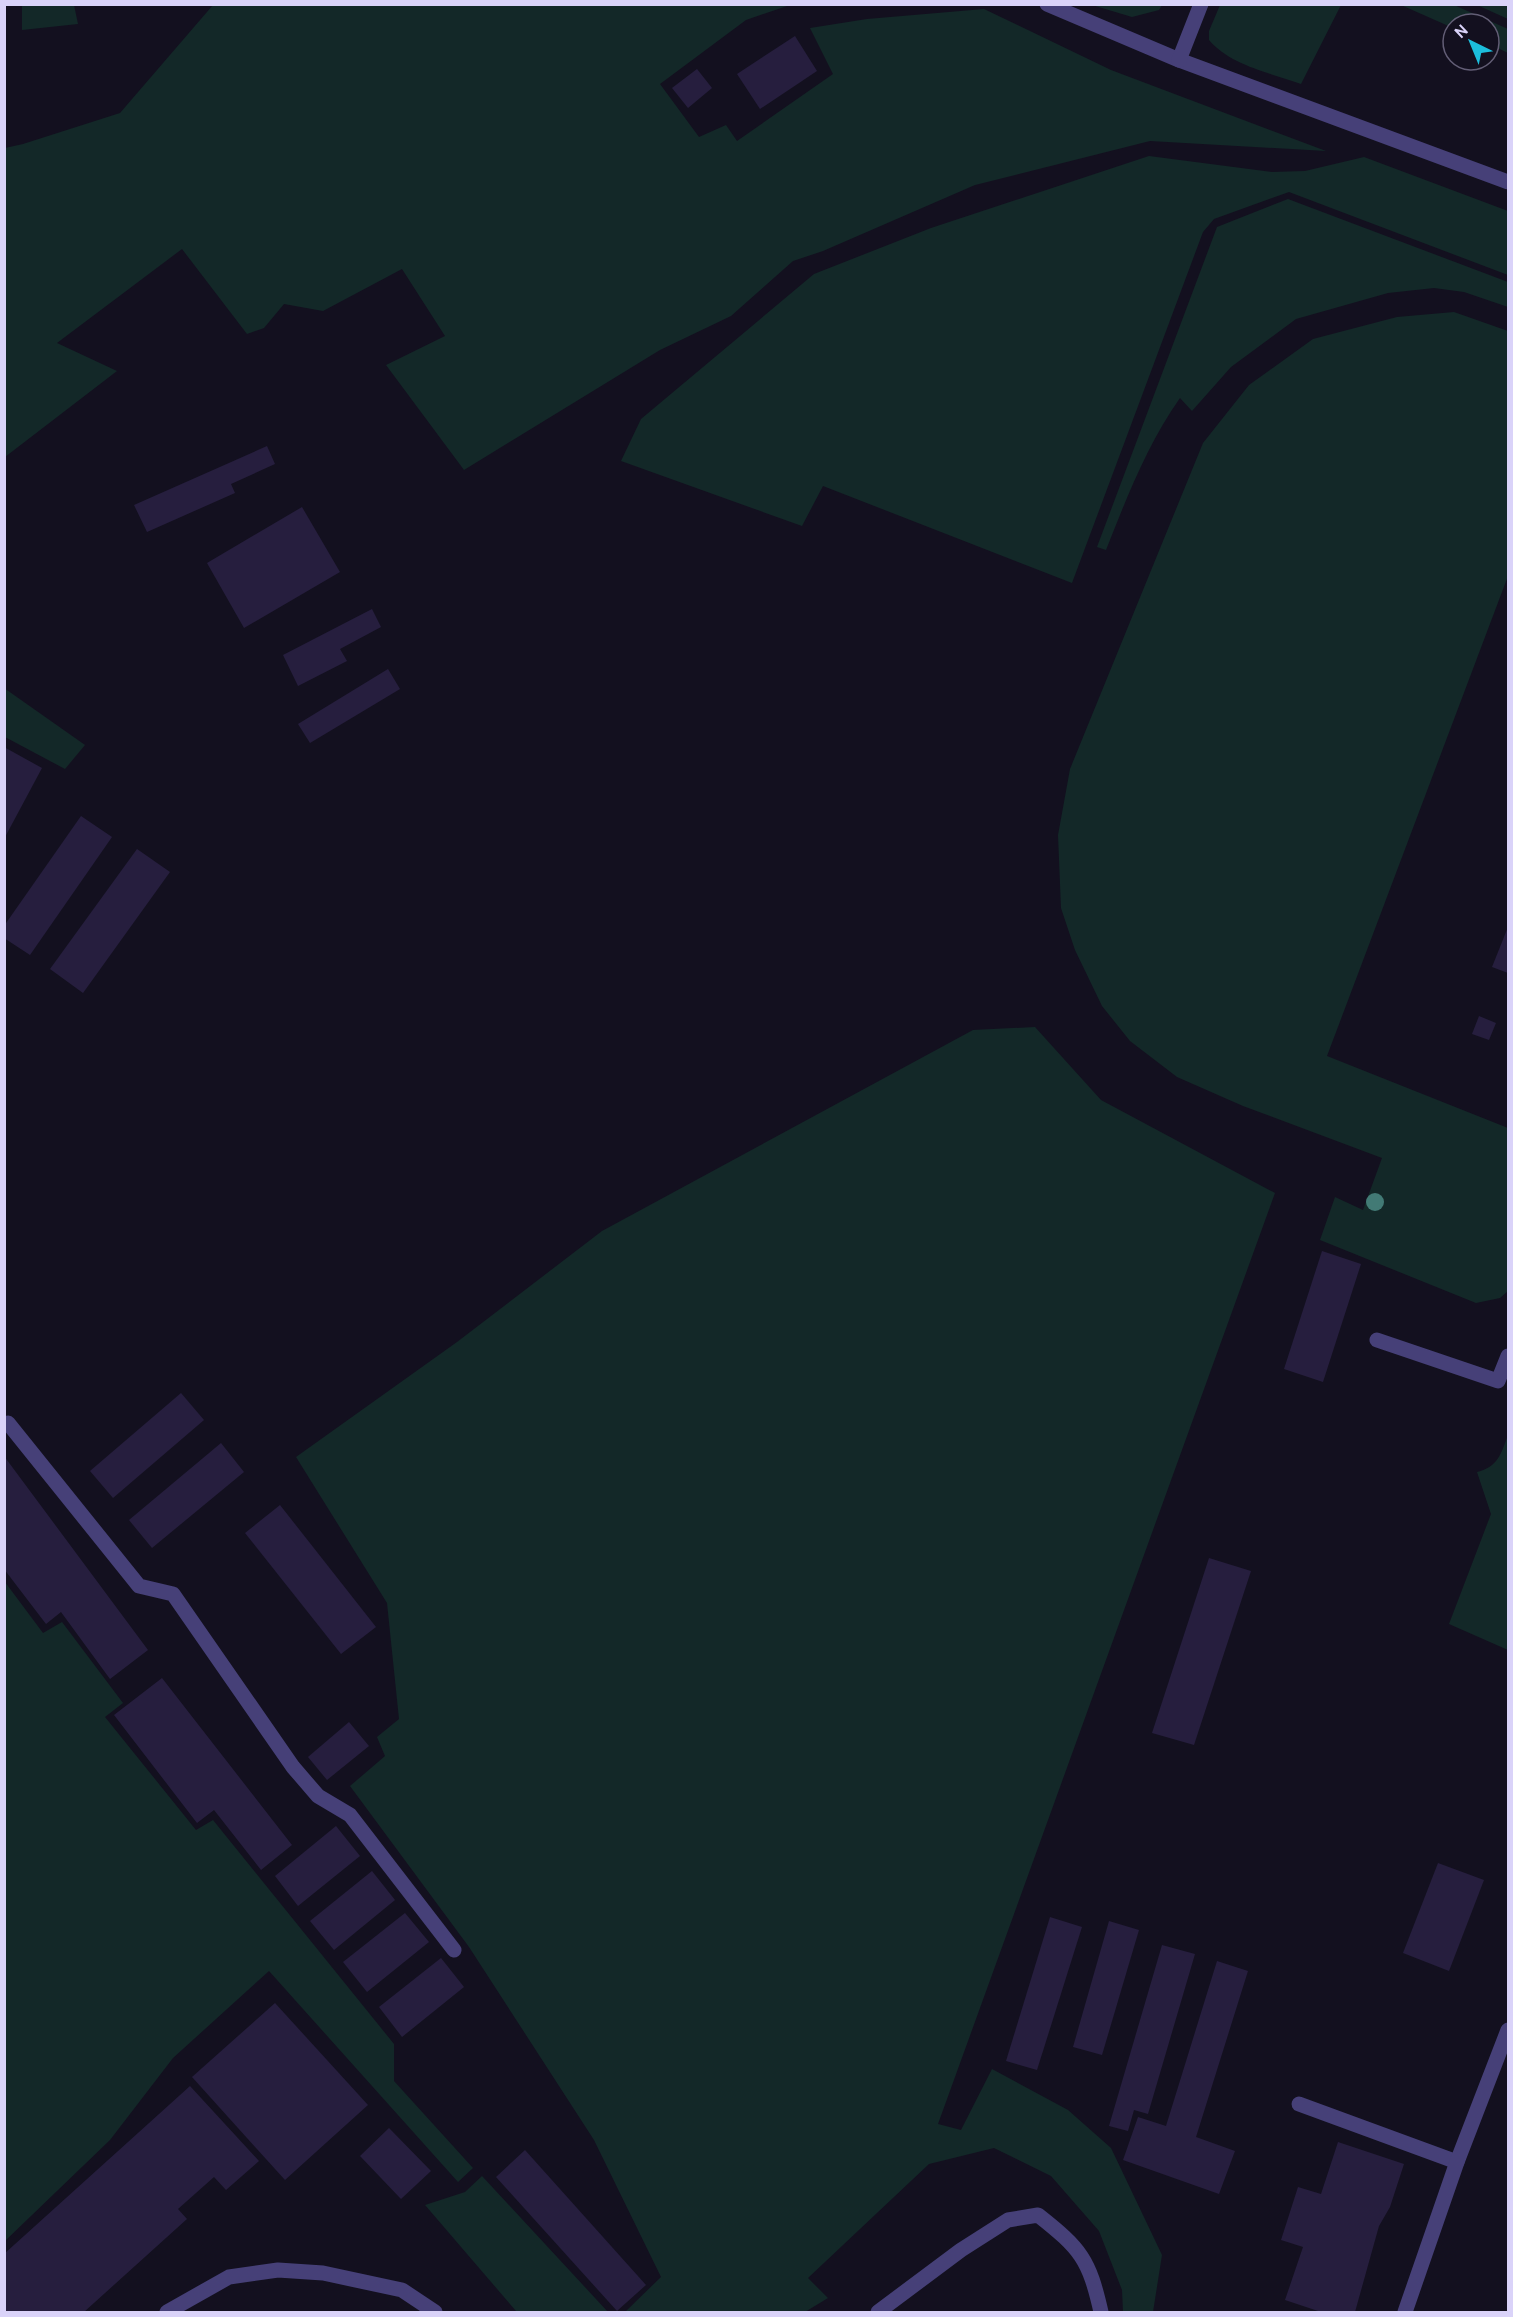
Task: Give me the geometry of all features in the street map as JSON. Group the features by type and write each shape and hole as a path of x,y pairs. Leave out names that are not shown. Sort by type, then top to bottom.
{"street":[{"path":"1047,4 1179,60 1509,182"},
{"path":"1179,60 1201,4"},
{"path":"1377,1340 1498,1381 1509,1356"},
{"path":"4,1424 8,1423 139,1586 173,1594 294,1767 318,1796 350,1815 454,1950"},
{"path":"1405,2313 1457,2162 1509,2030"},
{"path":"1299,2104 1457,2162"},
{"path":"879,2313 961,2250 1008,2220 1038,2215 1070,2240 1092,2272 1101,2313"},
{"path":"167,2313 228,2277 278,2270 323,2273 402,2290 435,2313"}],"green space":[{"path":"22,5 74,5 78,24 22,30"},
{"path":"213,5 790,5 746,20 660,84 699,137 726,125 737,141 833,74 810,28 867,19 984,9 1111,70 1326,151 1150,141 975,185 823,251 793,261 731,316 660,350 464,470 386,365 445,336 402,269 323,311 284,304 264,328 247,334 182,249 57,343 117,371 5,457 5,148 120,113"},
{"path":"1092,5 1162,5 1159,10 1132,17"},
{"path":"1220,5 1341,5 1301,84 1239,62 1218,49 1209,40 1209,31"},
{"path":"1401,5 1454,5 1470,12 1441,12 1441,23"},
{"path":"1477,5 1508,5 1508,19 1501,16 1501,12 1492,12"},
{"path":"1501,26 1508,29 1508,53 1501,50"},
{"path":"1149,156 1272,172 1305,171 1364,157 1508,211 1508,275 1289,192 1214,219 1203,232 1072,583 823,486 802,526 621,461 641,419 814,274 931,228"},
{"path":"1288,199 1508,282 1508,307 1464,292 1434,288 1388,293 1296,319 1231,367 1192,411 1180,398 1157,434 1106,550 1097,547 1217,227"},
{"path":"1454,312 1508,331 1508,576 1327,1056 1508,1128 1508,1291 1500,1298 1476,1303 1320,1240 1335,1197 1363,1210 1382,1158 1243,1106 1177,1077 1130,1041 1102,1006 1075,950 1061,908 1058,835 1070,769 1203,443 1249,385 1313,339 1397,317"},
{"path":"4,688 85,745 65,769 5,737"},
{"path":"1035,1027 1101,1100 1275,1193 938,2124 961,2130 992,2069 1068,2110 1111,2148 1162,2255 1153,2312 1123,2312 1122,2290 1099,2231 1051,2176 994,2148 929,2164 808,2278 828,2298 805,2312 625,2312 661,2277 594,2140 469,1947 350,1786 385,1756 377,1737 399,1719 387,1603 296,1457 457,1342 602,1231 973,1030"},
{"path":"1508,1435 1508,1650 1449,1624 1491,1514 1477,1472 1490,1467 1498,1459"},
{"path":"5,1582 43,1633 62,1622 123,1703 105,1717 196,1830 213,1820 394,2044 394,2081 473,2168 458,2182 269,1971 173,2058 110,2140 5,2241"},
{"path":"482,2176 608,2312 516,2311 425,2205 465,2192"}],"building":[{"path":"795,36 817,71 760,109 737,74"},
{"path":"697,69 712,88 688,108 672,88"},
{"path":"267,446 275,464 231,484 235,493 147,532 134,505"},
{"path":"302,507 340,572 244,628 207,563"},
{"path":"372,609 381,627 340,649 347,661 298,686 283,655"},
{"path":"388,669 400,689 310,743 298,724"},
{"path":"4,747 42,768 4,839"},
{"path":"81,816 112,837 30,955 4,938 4,926"},
{"path":"137,849 170,872 83,993 50,969"},
{"path":"1508,927 1508,973 1492,967"},
{"path":"1479,1016 1496,1023 1489,1040 1472,1034"},
{"path":"1322,1251 1361,1264 1323,1382 1284,1369"},
{"path":"181,1393 204,1420 113,1498 90,1471"},
{"path":"221,1443 244,1472 152,1548 129,1520"},
{"path":"4,1456 148,1650 110,1679 61,1612 46,1624 4,1569"},
{"path":"280,1505 376,1627 341,1654 245,1533"},
{"path":"1209,1558 1251,1571 1194,1745 1152,1733"},
{"path":"162,1678 292,1845 261,1870 214,1810 197,1823 114,1715"},
{"path":"349,1722 369,1746 327,1780 308,1757"},
{"path":"336,1826 360,1856 298,1906 275,1876"},
{"path":"1438,1863 1484,1880 1449,1971 1403,1953"},
{"path":"372,1871 395,1900 334,1950 310,1921"},
{"path":"405,1913 429,1942 367,1992 343,1962"},
{"path":"1050,1917 1082,1927 1037,2070 1006,2061"},
{"path":"1109,1921 1139,1930 1102,2055 1073,2047"},
{"path":"1162,1945 1195,1954 1148,2114 1134,2110 1128,2131 1109,2126"},
{"path":"441,1958 464,1987 402,2037 379,2007"},
{"path":"1217,1961 1248,1971 1196,2137 1235,2151 1219,2194 1123,2160 1138,2117 1166,2126"},
{"path":"275,2003 368,2105 285,2180 192,2077"},
{"path":"190,2086 259,2161 226,2190 214,2177 178,2209 187,2219 84,2312 4,2312 4,2254"},
{"path":"389,2128 431,2171 401,2199 360,2156"},
{"path":"1338,2142 1404,2164 1390,2207 1379,2226 1355,2312 1321,2312 1285,2300 1303,2247 1281,2240 1298,2187 1321,2194"},
{"path":"525,2150 646,2285 617,2311 496,2177"}]}
